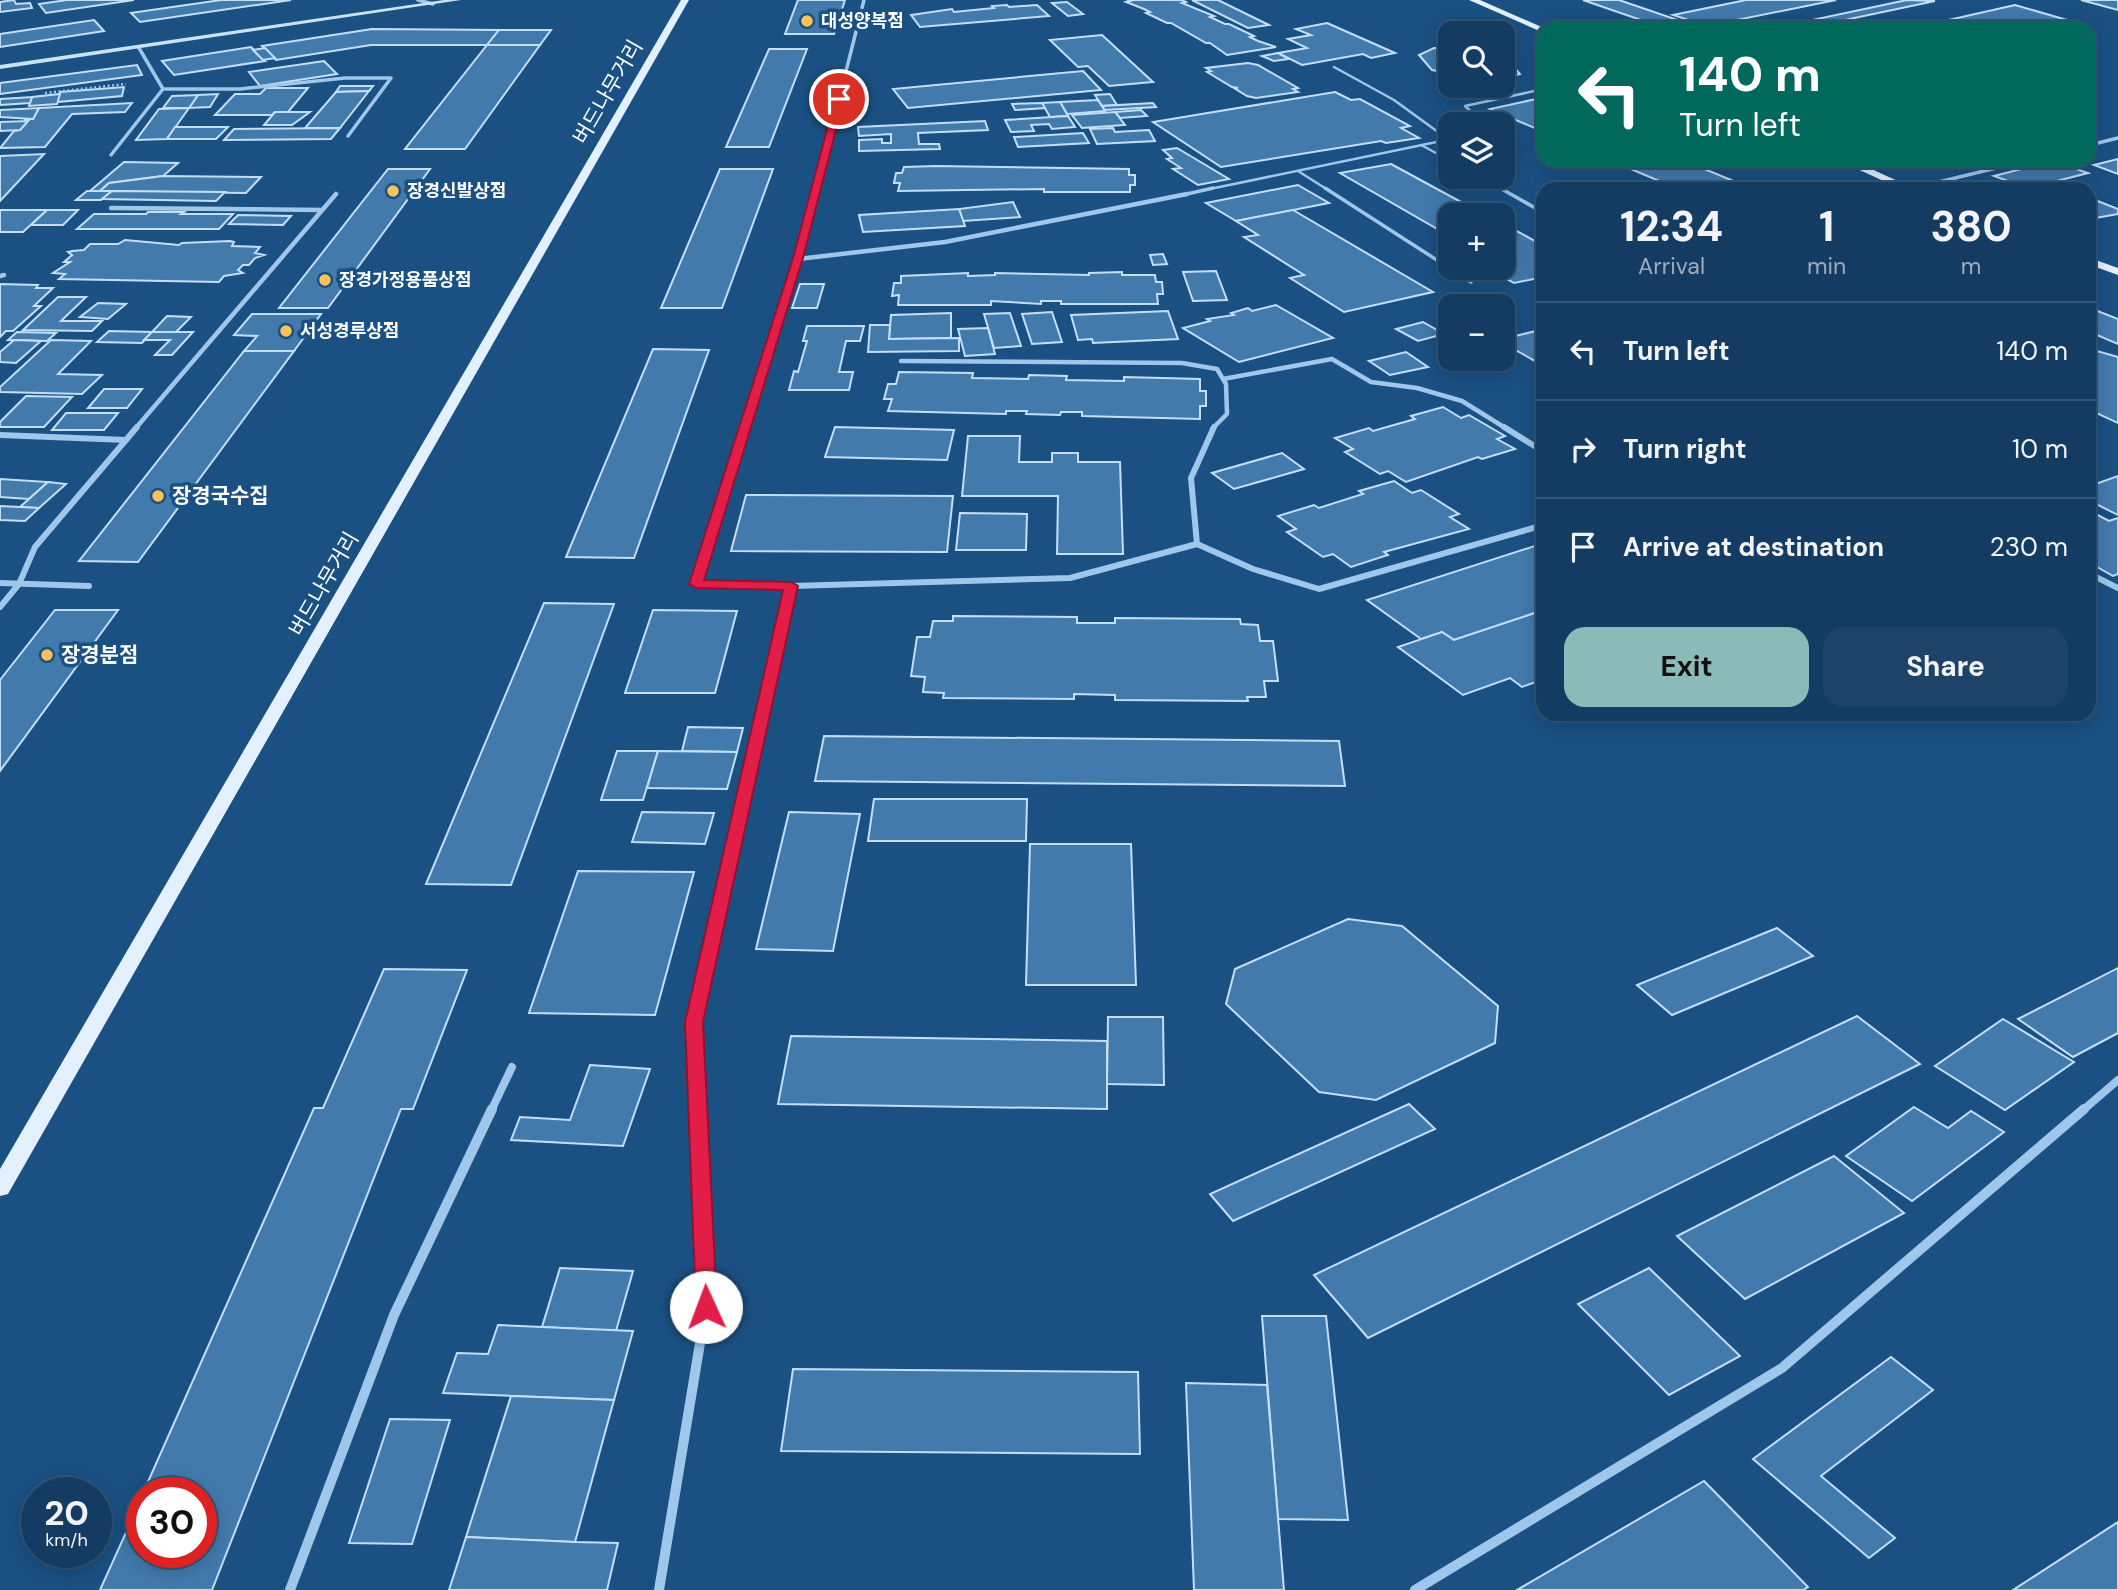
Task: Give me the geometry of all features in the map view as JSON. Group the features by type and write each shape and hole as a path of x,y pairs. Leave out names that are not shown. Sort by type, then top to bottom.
{"main road":[{"path":"0,67 458,0"},
{"name":"버드나무거리","path":"0,1188 685,0"},
{"path":"1473,0 1536,28"},
{"path":"1861,168 1894,182"},
{"path":"2096,263 2118,272"}],"street":[{"path":"418,0 433,4"},
{"path":"864,0 798,258 696,584 791,586 1070,578 1196,544 1254,569 1319,589 1536,527"},
{"path":"139,48 163,89"},
{"path":"163,89 240,89 345,78 391,78 348,136"},
{"path":"111,155 163,89"},
{"path":"2096,144 2118,138"},
{"path":"1939,182 1996,168"},
{"path":"0,607 19,584 35,547 336,194"},
{"path":"798,258 855,256 912,247 1187,194"},
{"path":"111,208 322,210"},
{"path":"1223,379 1332,359 1371,382 1417,388 1462,401 1536,447"},
{"path":"901,361 1182,363 1217,369 1227,384 1227,414 1211,430 1191,478 1196,544"},
{"path":"0,435 126,440"},
{"path":"2096,577 2118,588"},
{"path":"0,583 89,586"},
{"path":"659,1590 706,1307 694,1022 791,586"},
{"path":"290,1590 394,1315 512,1067"},
{"path":"1415,1590 1782,1368 2118,1080"}],"lane":[{"path":"1334,67 1390,95 1438,129"},
{"path":"1471,112 1465,106 1536,91"},
{"path":"1187,194 1438,142"},
{"path":"1422,145 1438,154"},
{"path":"1298,171 1471,282"},
{"path":"1501,189 1536,208"}],"path":[{"path":"37,93 159,81"}],"building":[{"path":"14,0 16,4 30,3 32,8 0,12 0,2"},
{"path":"67,0 134,0 46,13 39,4"},
{"path":"221,0 291,0 140,22 131,13"},
{"path":"798,0 845,0 834,34 785,34"},
{"path":"1127,0 1182,0 1186,2 1182,3 1254,36 1250,37 1258,41 1276,47 1227,55 1210,43 1146,13 1150,12 1126,2 1130,1"},
{"path":"1192,0 1218,0 1269,25 1248,28"},
{"path":"1583,0 1619,0 1680,21 1644,21"},
{"path":"1746,0 1836,0 1732,21 1692,21 1673,15"},
{"path":"1907,0 1935,1 1840,21 1807,21"},
{"path":"2081,0 2118,0 2118,10"},
{"path":"1067,2 1083,14 1068,16 1052,3"},
{"path":"1007,5 1037,5 1049,16 920,27 911,15 952,9 954,12"},
{"path":"2015,5 2067,20 2062,21 1944,21"},
{"path":"94,20 104,31 0,47 0,34"},
{"path":"1327,23 1395,53 1371,58 1363,54 1302,65 1278,53 1307,48 1288,39 1311,35 1296,29"},
{"path":"372,29 499,30 487,45 371,45 276,60 262,46"},
{"path":"499,30 551,30 540,45 487,45"},
{"path":"1102,35 1153,82 1109,86 1088,66 1078,67 1050,40"},
{"path":"487,45 540,45 465,149 405,149"},
{"path":"251,47 265,61 174,75 162,61"},
{"path":"265,48 275,58 263,60 253,50"},
{"path":"1438,48 1438,71 1432,70 1419,55"},
{"path":"769,49 807,49 769,147 726,147"},
{"path":"1278,53 1289,59 1274,61 1262,56"},
{"path":"324,61 337,74 260,86 249,72"},
{"path":"1248,63 1258,65 1298,88 1293,89 1298,92 1256,98 1247,96 1234,88 1238,88 1207,72 1211,71 1206,68"},
{"path":"137,65 142,75 0,94 0,83"},
{"path":"1083,71 1101,90 908,108 893,89"},
{"path":"340,86 373,86 369,91 336,92"},
{"path":"124,87 122,96 57,102 60,92"},
{"path":"266,88 308,88 288,112 275,112 272,115 215,115 235,94 260,94"},
{"path":"369,91 340,128 305,128 336,92"},
{"path":"1335,92 1351,100 1360,99 1410,126 1401,128 1419,138 1386,143 1381,141 1221,167 1153,122"},
{"path":"60,94 57,104 29,106 32,97"},
{"path":"218,94 210,107 189,108 198,95"},
{"path":"1110,94 1117,105 1102,106 1095,95"},
{"path":"198,95 189,108 163,108 172,96"},
{"path":"32,97 30,103 0,105 0,99"},
{"path":"1536,99 1536,129 1515,120 1515,112 1497,112 1490,109"},
{"path":"1098,100 1105,111 1067,114 1060,102"},
{"path":"1060,102 1068,116 1050,117 1042,103"},
{"path":"132,103 125,112 72,114 45,147 0,148 14,131 20,130 28,121 24,119 33,119 39,108"},
{"path":"1042,103 1045,108 1015,110 1012,104"},
{"path":"1153,103 1156,107 1105,110 1102,106"},
{"path":"39,108 33,119 0,117 0,110"},
{"path":"189,108 167,139 136,140 159,109"},
{"path":"1141,110 1147,116 1120,118 1115,112"},
{"path":"275,112 310,112 292,125 264,125"},
{"path":"1115,112 1125,125 1082,128 1072,115"},
{"path":"1068,116 1075,127 1052,129 1049,124 1031,125 1034,131 1011,132 1005,120"},
{"path":"28,121 20,130 0,131 0,122"},
{"path":"985,121 988,130 918,133 919,144 939,144 940,149 859,151 859,140 882,139 882,143 891,143 891,134 859,136 858,127"},
{"path":"175,127 228,127 216,139 167,139"},
{"path":"340,128 331,139 224,140 234,129"},
{"path":"1113,128 1115,132 1149,130 1155,141 1097,144 1090,129"},
{"path":"1083,133 1089,143 1018,147 1014,137"},
{"path":"1177,148 1229,179 1198,185 1173,169 1181,168 1167,159 1172,158 1163,150"},
{"path":"44,154 0,201 0,156"},
{"path":"2118,159 2118,174 2096,166"},
{"path":"124,162 178,163 163,176 109,183 100,191 90,191"},
{"path":"1391,164 1463,203 1438,203 1438,229 1340,173"},
{"path":"904,167 1129,169 1129,175 1135,175 1135,185 1130,185 1130,192 1044,192 1044,189 898,191 900,183 894,183 896,173 902,173"},
{"path":"1628,168 1702,168 1736,182 1662,182"},
{"path":"2025,168 2073,168 2088,173 2053,182 2011,182 1994,176"},
{"path":"388,169 430,169 328,308 279,308"},
{"path":"720,169 773,169 722,308 661,308"},
{"path":"163,176 261,177 246,193 100,191 109,183"},
{"path":"1298,185 1329,203 1236,221 1206,203"},
{"path":"87,191 112,191 101,200 76,200"},
{"path":"112,191 225,192 216,201 102,199"},
{"path":"2096,200 2118,209 2118,214 2096,218"},
{"path":"1013,202 1020,217 963,221 959,209"},
{"path":"959,209 965,226 863,232 859,215"},
{"path":"0,210 47,210 23,232 0,232"},
{"path":"47,210 78,210 63,225 31,225"},
{"path":"1293,210 1433,292 1344,312 1290,278 1304,275 1244,237 1258,235 1236,221"},
{"path":"94,214 233,214 219,229 77,229"},
{"path":"238,215 291,216 283,225 229,224"},
{"path":"1515,230 1536,242 1536,279 1514,283 1508,280 1515,280"},
{"path":"125,240 179,245 230,241 234,242 232,246 260,247 255,253 264,255 255,258 249,265 243,265 238,270 243,273 224,276 219,282 59,279 65,274 53,273 70,262 64,262 72,255 68,252 84,250 90,244 118,244"},
{"path":"1163,254 1167,264 1153,265 1150,255"},
{"path":"1216,271 1227,300 1193,301 1183,272"},
{"path":"1122,272 1122,275 1155,275 1156,282 1162,282 1163,294 1157,294 1158,304 1061,304 1061,301 1041,301 1041,304 991,301 991,305 898,305 899,295 892,296 894,283 901,283 901,276 968,273 968,276 995,273 1089,275"},
{"path":"0,284 53,288 34,306 41,306 13,331 6,331 0,337"},
{"path":"800,284 824,284 817,308 792,308"},
{"path":"58,297 86,297 61,321 102,321 92,331 23,330"},
{"path":"98,303 126,304 108,319 80,317"},
{"path":"1276,305 1333,338 1239,362 1183,328 1210,321 1207,319 1234,315 1231,313 1248,308 1252,311"},
{"path":"2096,310 2118,319 2118,344 2096,335"},
{"path":"1168,311 1178,339 1093,343 1092,339 1078,340 1071,315"},
{"path":"1052,312 1062,342 1032,344 1022,314"},
{"path":"951,313 951,338 889,339 891,315"},
{"path":"1010,313 1021,346 994,348 984,314"},
{"path":"252,314 321,314 294,351 244,351 257,336 234,335"},
{"path":"167,316 191,317 176,332 152,332"},
{"path":"1423,322 1438,331 1438,336 1418,341 1396,329"},
{"path":"870,325 890,325 889,339 959,338 959,351 868,352"},
{"path":"807,326 864,326 860,341 846,341 839,372 853,372 849,390 789,390 794,371 798,372 807,341 803,341"},
{"path":"988,328 995,354 965,356 958,329"},
{"path":"109,331 152,332 142,343 97,342"},
{"path":"1536,331 1536,362 1515,350 1515,336"},
{"path":"17,332 56,333 47,341 8,340"},
{"path":"152,332 193,332 172,355 155,355 170,340 144,340"},
{"path":"14,340 41,341 16,363 0,362 0,352"},
{"path":"51,340 91,341 58,374 102,375 82,394 0,392 0,387"},
{"path":"653,349 709,350 634,558 566,557"},
{"path":"244,351 294,351 138,562 79,561"},
{"path":"2096,351 2118,357 2118,423 2096,413"},
{"path":"1406,352 1428,367 1390,375 1369,361"},
{"path":"899,372 973,373 972,378 1028,379 1029,375 1067,376 1066,380 1124,381 1124,377 1200,379 1200,391 1206,391 1206,406 1200,406 1200,419 1082,416 1082,412 1061,412 1060,415 1026,414 1027,411 1006,411 1006,414 888,411 892,399 884,399 888,384 896,384"},
{"path":"104,389 142,389 127,408 88,408"},
{"path":"26,396 72,397 44,427 0,427 0,422"},
{"path":"1443,407 1461,418 1469,415 1505,436 1497,439 1515,449 1482,459 1478,457 1406,482 1388,471 1380,474 1345,452 1353,449 1335,438 1415,419 1411,416"},
{"path":"66,413 118,413 104,430 52,430"},
{"path":"835,427 954,430 947,460 825,457"},
{"path":"968,436 1020,436 1019,462 1052,462 1052,453 1078,453 1078,462 1120,462 1123,554 1057,554 1058,496 962,496"},
{"path":"1282,453 1304,469 1234,489 1212,473"},
{"path":"2118,476 2118,515 2096,504 2096,484"},
{"path":"0,479 48,482 29,499 0,497"},
{"path":"1394,481 1412,493 1421,490 1459,514 1450,517 1469,529 1384,552 1388,555 1351,567 1333,554 1323,557 1287,532 1296,529 1278,516 1314,505 1319,508 1363,494 1359,491"},
{"path":"48,482 66,484 39,508 20,507"},
{"path":"746,495 953,496 947,552 731,551"},
{"path":"0,506 39,508 25,521 0,520"},
{"path":"960,513 1027,514 1026,550 956,550"},
{"path":"2096,514 2109,521 2118,518 2118,574 2113,576 2096,566"},
{"path":"1536,546 1536,613 1454,640 1442,632 1421,639 1367,600"},
{"path":"544,603 614,604 511,885 426,884"},
{"path":"55,610 118,610 0,771 0,680"},
{"path":"653,610 737,611 715,693 625,693"},
{"path":"1536,613 1536,682 1522,687 1510,678 1463,695 1398,647 1442,632 1454,640"},
{"path":"953,616 1077,617 1077,623 1115,623 1115,618 1240,619 1241,624 1258,625 1260,641 1273,641 1278,681 1264,681 1266,697 1247,697 1248,701 1115,700 1115,695 1074,694 1074,699 943,698 944,693 923,692 925,677 911,676 917,637 930,637 933,621 953,621"},
{"path":"688,727 743,728 737,752 682,751"},
{"path":"824,736 1339,741 1345,786 815,781"},
{"path":"617,751 658,751 643,800 601,800"},
{"path":"658,751 737,752 727,789 647,788"},
{"path":"874,799 1027,799 1026,841 868,841"},
{"path":"642,812 714,813 705,844 632,842"},
{"path":"789,812 860,814 833,951 756,949"},
{"path":"1030,844 1131,844 1136,985 1026,985"},
{"path":"578,871 694,872 655,1015 529,1013"},
{"path":"1348,919 1402,926 1498,1006 1495,1043 1376,1100 1319,1092 1226,1004 1235,969"},
{"path":"1777,928 1813,956 1672,1015 1637,985"},
{"path":"2118,968 2118,1033 2073,1057 2018,1019"},
{"path":"384,969 467,970 413,1109 401,1109 212,1590 100,1590 126,1532 126,1568 217,1568 217,1477 150,1477 314,1108 323,1108"},
{"path":"1857,1016 1920,1064 1368,1338 1314,1275"},
{"path":"1108,1017 1163,1017 1164,1085 1107,1084"},
{"path":"2003,1019 2074,1062 2005,1110 1935,1066"},
{"path":"791,1036 1107,1041 1107,1109 778,1104"},
{"path":"590,1065 650,1069 623,1146 511,1140 520,1117 570,1120"},
{"path":"1409,1104 1435,1129 1233,1221 1210,1194"},
{"path":"1914,1107 1948,1128 1971,1111 2004,1132 1912,1201 1846,1156"},
{"path":"1834,1156 1904,1213 1745,1299 1677,1236"},
{"path":"560,1268 633,1271 616,1331 542,1327"},
{"path":"1649,1268 1740,1356 1669,1395 1578,1304"},
{"path":"1262,1316 1326,1316 1348,1520 1278,1519"},
{"path":"498,1325 633,1331 614,1400 443,1393 457,1353 488,1354"},
{"path":"1891,1357 1933,1390 1821,1476 1895,1538 1869,1558 1753,1459"},
{"path":"793,1369 1138,1372 1140,1454 781,1451"},
{"path":"1186,1383 1267,1385 1284,1590 1194,1590"},
{"path":"511,1396 614,1400 575,1542 466,1537"},
{"path":"390,1419 450,1420 412,1544 349,1543"},
{"path":"1704,1481 1808,1587 1803,1590 1517,1590"},
{"path":"2118,1522 2118,1590 2013,1590"},
{"path":"466,1537 618,1543 607,1590 449,1590"}],"place":[{"name":"대성양복점","path":"807,21"},
{"name":"장경신발상점","path":"393,191"},
{"name":"장경가정용품상점","path":"325,280"},
{"name":"서성경루상점","path":"286,331"},
{"name":"장경국수집","path":"158,496"},
{"name":"장경분점","path":"47,655"}],"route":[{"path":"706,1307 694,1022 791,586 696,584 798,258 839,99"}]}
